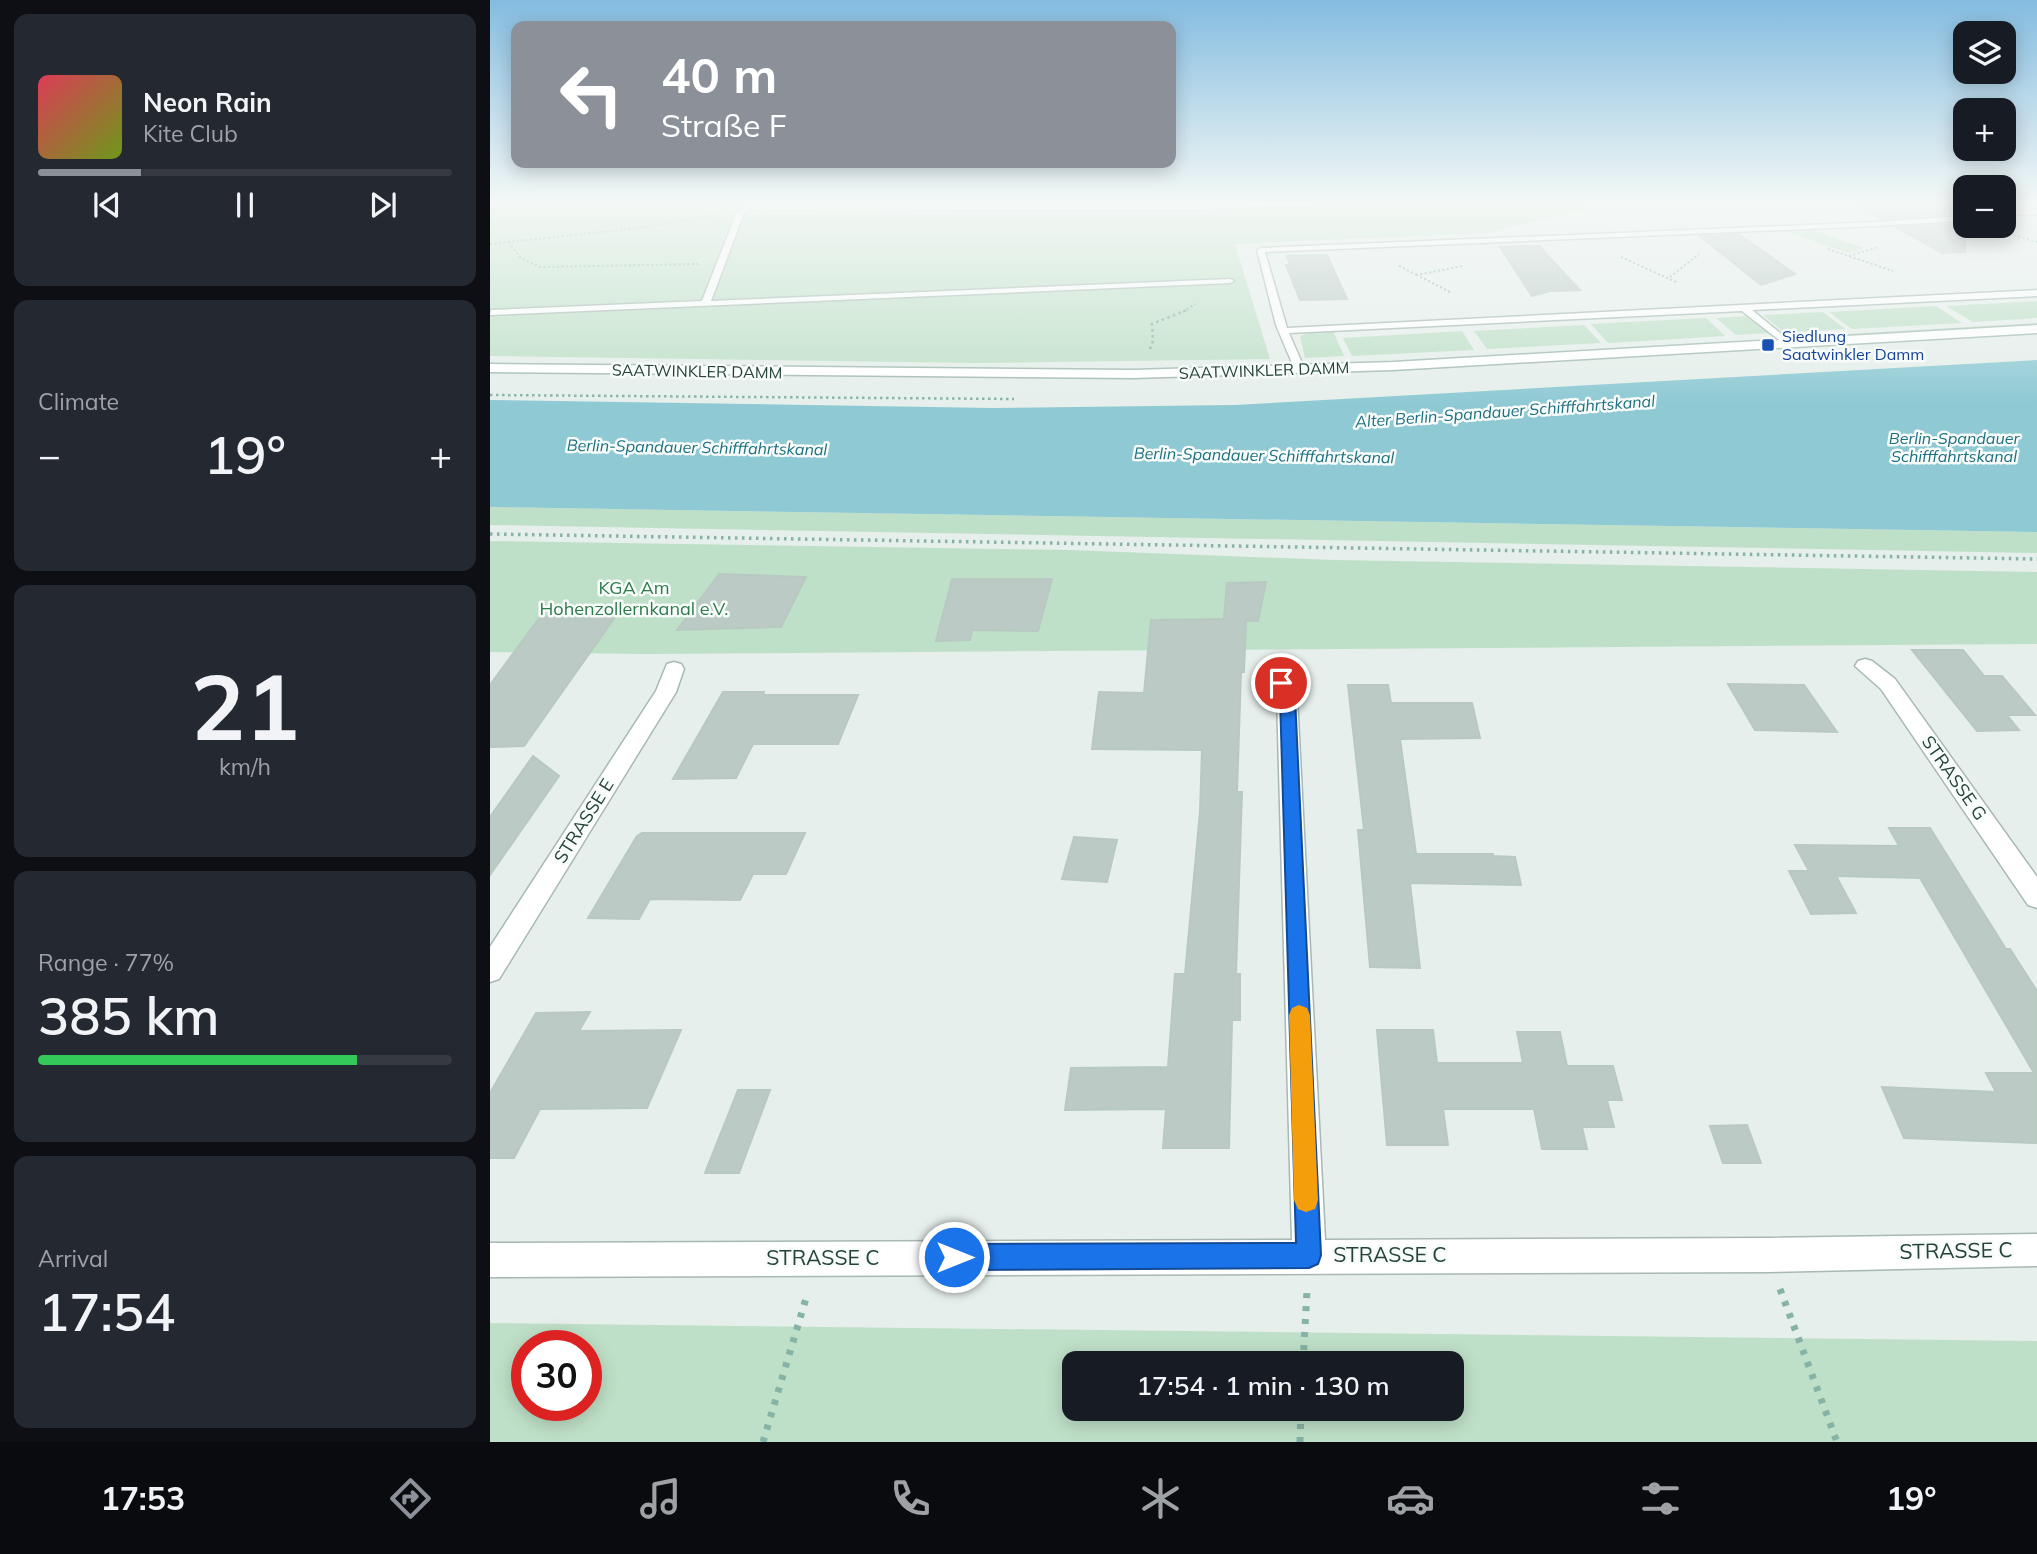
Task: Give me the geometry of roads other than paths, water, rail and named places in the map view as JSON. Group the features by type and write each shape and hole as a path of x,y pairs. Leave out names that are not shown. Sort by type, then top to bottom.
{"main road":[{"name":"SAATWINKLER DAMM","path":"490,368 1005,375 1300,370 2037,329"},
{"name":"STRASSE G","path":"1865,666 1888,684 2037,897"},
{"name":"STRASSE E","path":"490,970 666,692 674,669"},
{"path":"1275,669 1287,697 1309,1255"},
{"name":"STRASSE C","path":"490,1260 1768,1255 2037,1250"}],"lane":[{"path":"706,303 719,270"},
{"path":"1267,270 1283,331 1300,370"},
{"path":"491,313 1230,281"},
{"path":"1283,331 2037,293"},
{"path":"1744,308 1788,344"}],"water":[{"name":"Berlin-Spandauer Schifffahrtskanal","path":"2037,360 2037,532 490,507 490,400 992,408 1235,405"}],"place":[{"name":"Siedlung Saatwinkler Damm","path":"1768,345"}],"water label":[{"name":"Alter Berlin-Spandauer Schifffahrtskanal","path":"1505,411"}],"park label":[{"name":"KGA Am Hohenzollernkanal e.V.","path":"634,598"}]}
